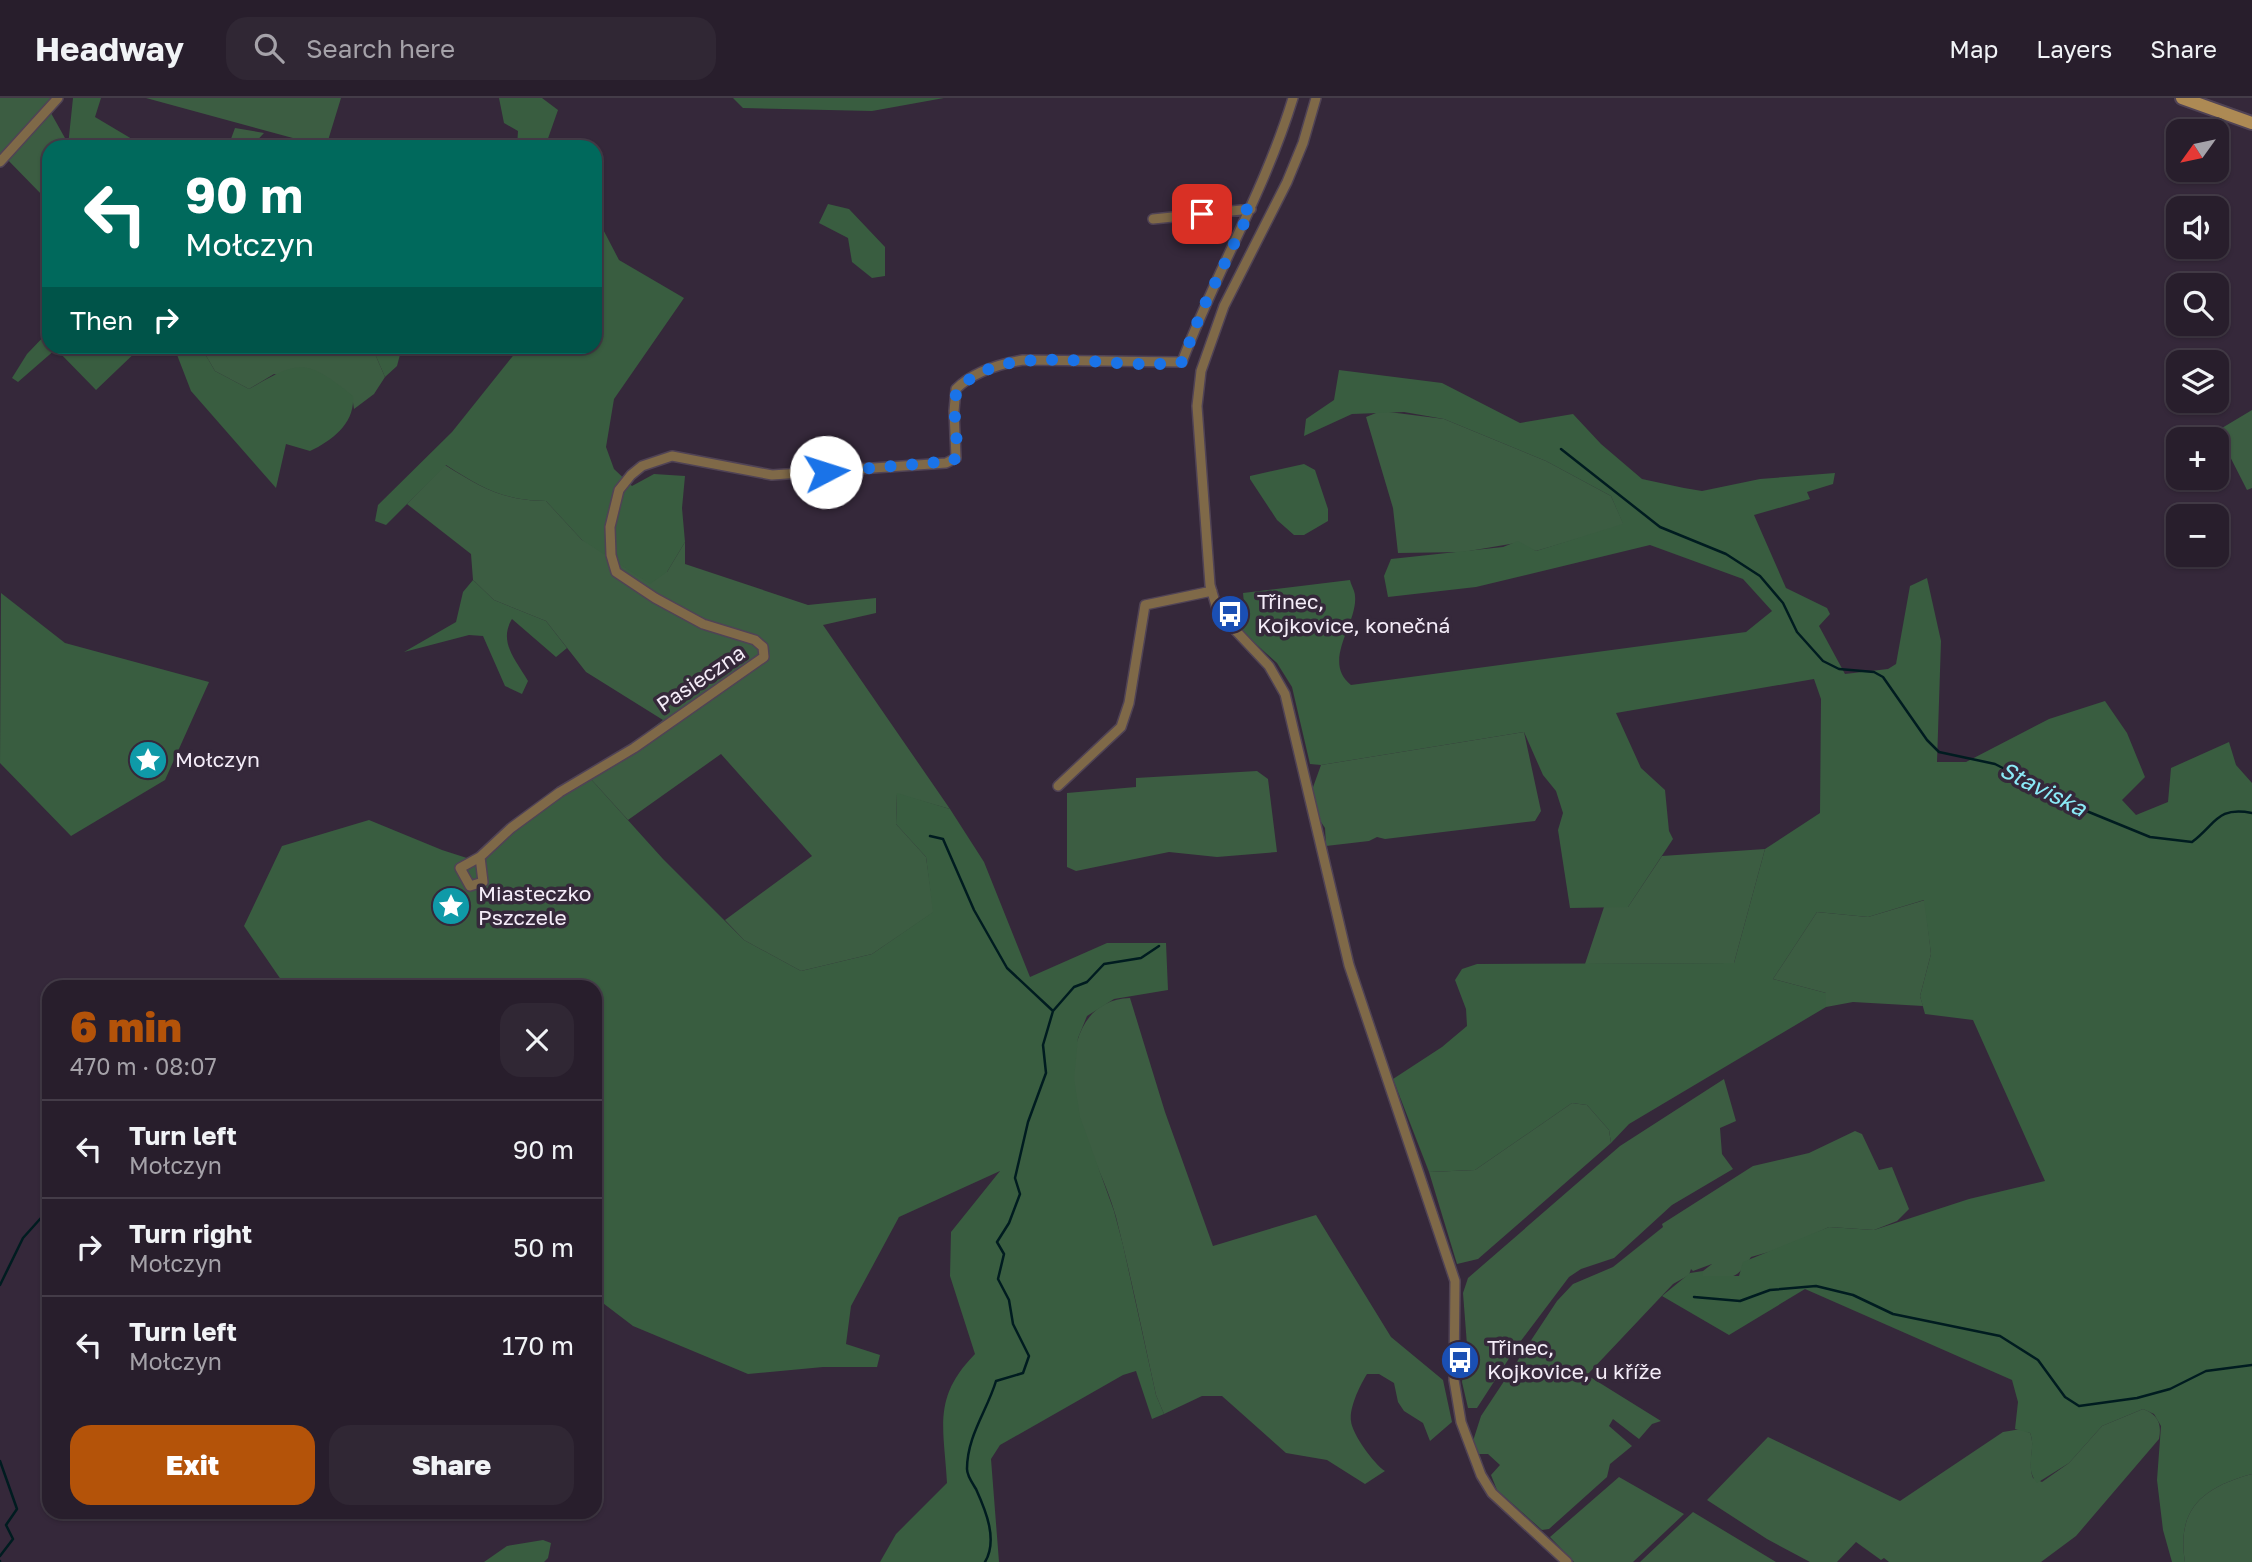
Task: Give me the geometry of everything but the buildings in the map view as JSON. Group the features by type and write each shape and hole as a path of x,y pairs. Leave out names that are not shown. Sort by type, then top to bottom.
{"street":[{"path":"0,162 58,98"},
{"path":"1153,219 1251,209 1293,98"},
{"path":"1316,98 1291,172 1224,306 1201,371 1196,406 1198,448 1212,592 1218,611 1269,666 1285,694 1349,965 1455,1281 1454,1380 1461,1422 1481,1475 1492,1493 1567,1562"},
{"path":"2182,98 2252,123"},
{"name":"Pasieczna","path":"480,857 511,828 560,792 634,748 764,657 763,647 755,640 703,624 616,572 611,555 610,527 619,489 624,481 642,466 672,456 772,475 952,461 956,458 957,447 954,411 957,390 973,376 1006,363 1182,362 1202,310 1251,209"},
{"path":"1058,786 1121,727 1129,703 1145,605 1212,592"}],"green space":[{"path":"0,98 54,98 47,106 66,140 42,140 42,195 4,156 0,159"},
{"path":"73,98 101,98 95,117 136,140 69,140"},
{"path":"146,98 341,98 328,140 300,140"},
{"path":"499,98 542,98 558,110 547,140 517,140 518,131 504,123"},
{"path":"733,98 944,98 872,111 743,108"},
{"path":"235,128 264,133 258,140 231,140"},
{"path":"828,204 849,209 885,247 885,276 872,278 852,262 848,238 819,223"},
{"path":"602,227 619,260 684,298 614,399 606,447 614,469 632,486 654,474 685,476 682,508 685,542 667,572 650,584 582,540 546,501 517,498 493,491 446,465 386,525 375,521 378,505 452,432 514,354 602,354"},
{"path":"42,338 42,354 50,354 18,382 12,378 27,354"},
{"path":"61,354 134,354 96,390"},
{"path":"177,354 205,354 215,371 249,389 281,372 303,367 324,375 353,396 353,406 341,430 327,442 310,451 286,444 276,488 191,391"},
{"path":"205,354 375,354 385,377 374,394 354,409 352,396 274,374 249,389 215,371"},
{"path":"375,354 400,354 397,366 385,377"},
{"path":"1339,370 1442,383 1520,423 1573,414 1601,444 1642,479 1684,488 1702,491 1760,479 1835,473 1833,484 1807,492 1810,499 1754,515 1786,588 1827,608 1830,614 1819,626 1845,674 1888,669 1896,664 1910,586 1927,578 1941,641 1937,762 1966,762 2049,719 2105,701 2127,733 2145,777 2122,800 2136,815 2168,802 2171,768 2229,742 2236,765 2252,783 2252,1474 2220,1486 2197,1503 2185,1527 2185,1562 2172,1562 2163,1530 2157,1480 2161,1426 2154,1414 2143,1409 2102,1426 2069,1463 2037,1483 2030,1464 2030,1433 2015,1429 2018,1402 2012,1380 1805,1289 1729,1335 1662,1296 1690,1273 1703,1271 1703,1276 1739,1276 1743,1262 1829,1227 1874,1230 1969,1199 2045,1181 1973,1020 1925,1014 1920,996 1931,954 1924,900 1868,917 1817,912 1773,979 1826,993 1826,1007 1629,1124 1611,1143 1609,1130 1587,1105 1572,1103 1475,1170 1429,1172 1393,1079 1442,1047 1467,1026 1466,1009 1455,980 1462,969 1477,964 1734,963 1765,849 1820,813 1821,699 1814,679 1616,713 1641,768 1665,790 1669,831 1673,839 1628,907 1570,908 1558,830 1563,813 1556,791 1543,775 1524,732 1321,765 1310,764 1292,687 1277,663 1237,627 1245,614 1243,593 1350,580 1355,594 1354,607 1339,665 1351,685 1746,632 1772,611 1743,579 1650,545 1476,587 1388,597 1384,576 1391,559 1503,547 1518,541 1536,551 1623,524 1611,496 1546,461 1444,419 1404,412 1352,414 1304,436 1306,419 1334,400"},
{"path":"2252,410 2252,488 2247,490 2229,455 2229,427 2224,427"},
{"path":"1381,411 1444,419 1546,461 1611,496 1624,525 1536,551 1516,543 1463,552 1398,553 1393,508 1366,417"},
{"path":"1304,464 1315,470 1328,509 1328,521 1304,535 1294,535 1277,520 1250,476"},
{"path":"445,465 504,495 546,501 582,540 667,572 685,542 685,564 808,605 876,598 876,613 823,625 950,809 897,794 896,824 926,857 934,912 872,954 801,971 744,940 725,920 812,856 721,754 628,820 589,777 663,720 586,672 546,621 494,600 473,580 471,554 407,504"},
{"path":"473,580 494,600 546,621 567,648 556,657 512,619 507,635 510,651 528,681 522,694 505,686 483,636 469,635 404,652 456,622 463,592"},
{"path":"1,593 65,643 209,682 165,780 71,836 0,763"},
{"path":"1524,732 1541,811 1535,821 1385,839 1377,837 1369,841 1326,846 1325,828 1319,819 1312,790 1321,765"},
{"path":"1257,771 1268,779 1277,852 1217,857 1169,852 1076,871 1067,867 1067,793 1136,787 1136,778"},
{"path":"589,777 663,859 744,940 801,971 872,954 933,912 926,857 896,824 897,793 950,809 984,862 1030,977 1107,943 1166,943 1168,990 1114,999 1087,1016 1078,1038 1074,1079 1080,1117 1114,1211 1156,1395 1164,1414 1152,1419 1136,1371 1123,1375 1000,1445 991,1459 999,1562 880,1562 896,1534 947,1483 943,1429 946,1399 961,1370 975,1354 950,1276 951,1232 1000,1171 899,1217 851,1306 846,1344 880,1355 877,1367 823,1367 748,1374 633,1326 602,1302 602,980 281,980 244,926 282,846 369,820 470,859 483,858 513,830"},
{"path":"1765,849 1734,963 1585,964 1604,907 1628,907 1662,856"},
{"path":"1925,900 1931,954 1920,996 1923,1006 1853,1002 1826,1007 1826,993 1773,979 1817,912 1868,917"},
{"path":"1130,998 1165,1112 1213,1246 1316,1215 1391,1337 1443,1380 1452,1422 1430,1441 1423,1423 1404,1411 1398,1402 1394,1383 1379,1374 1367,1374 1353,1403 1352,1427 1364,1448 1385,1471 1365,1484 1327,1460 1286,1453 1222,1396 1202,1396 1164,1414 1156,1395 1116,1217 1084,1134 1073,1088 1075,1052 1086,1021 1097,1009 1112,1001"},
{"path":"1724,1079 1736,1121 1720,1128 1722,1154 1733,1169 1672,1205 1614,1258 1581,1269 1569,1277 1517,1346 1477,1408 1468,1408 1462,1382 1467,1345 1463,1293 1468,1278 1620,1146"},
{"path":"1572,1103 1587,1105 1609,1130 1611,1143 1478,1259 1457,1264 1429,1172 1475,1170"},
{"path":"1855,1131 1862,1134 1879,1170 1892,1167 1909,1209 1897,1221 1874,1230 1829,1227 1783,1248 1751,1257 1741,1271 1731,1277 1703,1276 1703,1271 1712,1264 1693,1271 1691,1269 1689,1275 1673,1284 1587,1375 1661,1421 1652,1424 1639,1439 1613,1419 1609,1426 1632,1446 1610,1464 1607,1477 1549,1529 1542,1530 1497,1490 1491,1475 1500,1465 1488,1454 1478,1454 1473,1441 1481,1416 1557,1301 1573,1284 1613,1267 1663,1227 1662,1224 1753,1166 1809,1153"},
{"path":"2143,1409 2158,1420 2159,1439 2076,1536 2041,1562 1889,1562 1884,1558 1881,1560 1856,1542 1837,1562 1810,1562 1767,1539 1707,1500 1768,1437 1900,1501 2003,1432 2021,1429 2030,1433 2032,1438 2033,1478 2042,1482 2069,1463 2102,1426"},
{"path":"2252,1474 2252,1562 2185,1562 2185,1527 2197,1503 2220,1486"},
{"path":"1619,1477 1684,1514 1633,1562 1574,1562 1550,1537"},
{"path":"1693,1512 1776,1562 1640,1562"},
{"path":"543,1540 551,1543 548,1558 544,1562 484,1562 507,1546"}],"waterway":[{"name":"Staviska","path":"1561,449 1660,527 1726,554 1760,576 1783,603 1797,632 1823,661 1839,669 1874,672 1883,677 1927,740 1939,752 1995,764 2084,810 2150,837 2192,842 2224,814 2240,811 2252,813"},
{"path":"930,836 943,839 974,910 1007,968 1053,1011 1043,1045 1046,1073 1028,1122 1015,1178 1020,1194 1009,1223 997,1242 1004,1254 998,1279 1009,1300 1013,1324 1029,1356 1023,1373 996,1381 968,1457 968,1474 987,1516 991,1535 985,1562"},
{"path":"1053,1011 1074,987 1087,982 1104,964 1141,958 1159,946"},
{"path":"0,1285 23,1238 42,1217"},
{"path":"1694,1297 1740,1301 1770,1290 1816,1286 1853,1295 1893,1314 2000,1336 2038,1360 2065,1397 2079,1406 2137,1398 2170,1389 2206,1371 2252,1365"},
{"path":"0,1461 17,1509 6,1525 13,1539 0,1556"}],"place":[{"name":"Třinec, Kojkovice, konečná","path":"1230,614"},
{"name":"Mołczyn","path":"148,760"},
{"name":"Miasteczko Pszczele","path":"451,906"},
{"name":"Třinec, Kojkovice, u kříže","path":"1460,1360"}],"route":[{"path":"826,472 952,461 956,458 957,447 954,411 957,390 965,380 1006,363 1023,360 1144,364 1182,362 1202,310 1251,209 1202,214"}]}
